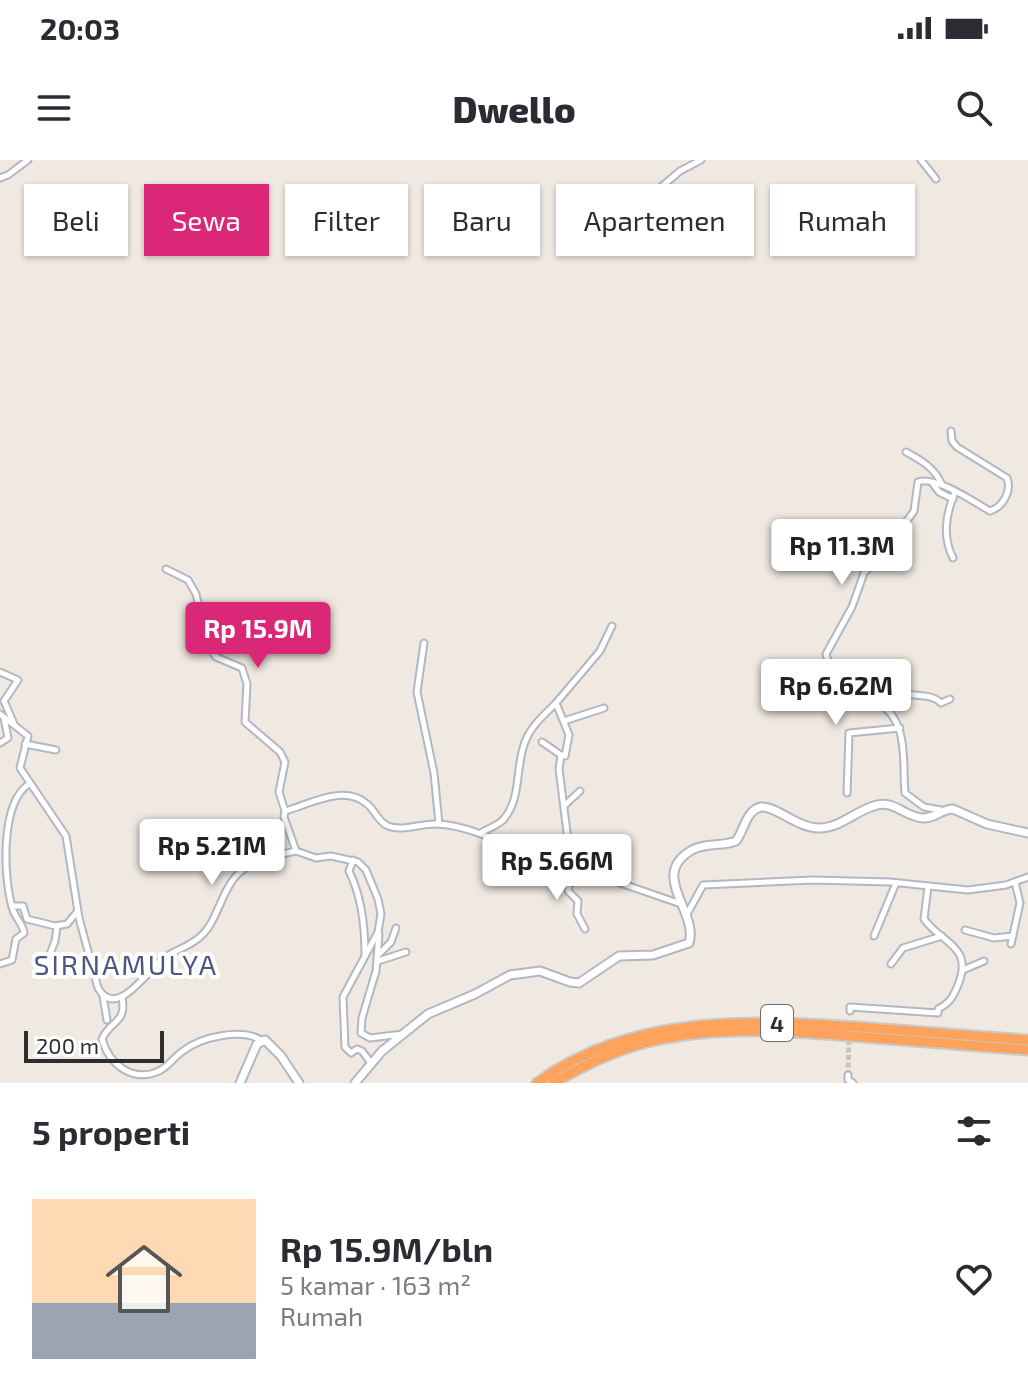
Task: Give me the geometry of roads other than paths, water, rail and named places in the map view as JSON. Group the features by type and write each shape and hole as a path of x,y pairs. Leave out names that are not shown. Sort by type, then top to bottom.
{"highway":[{"name":"4","path":"537,1083 578,1059 619,1042 701,1024 795,1023 1028,1040"},
{"name":"4","path":"553,1083 582,1066 621,1050 663,1039 706,1033 805,1032 1028,1050"}],"main road":[{"path":"355,1083 371,1063 434,1010 475,994 510,975 540,971 579,983 619,956 653,955 684,947 692,935 673,877 680,863 697,848 736,841 749,814 757,809 766,807 797,824 822,828 837,825 878,804 887,804 923,818 953,809 987,824 1028,833"},
{"path":"240,1083 261,1040 268,1041 299,1083"}],"street":[{"path":"0,178 28,160"},
{"path":"665,184 680,171 701,160"},
{"path":"921,160 936,179"},
{"path":"929,481 939,492 992,511 1001,505 1009,484 1007,478 953,444 951,431"},
{"path":"906,452 922,460 936,473 942,485"},
{"path":"834,684 826,654 852,607 860,580 914,511 918,482 942,485 954,495"},
{"path":"953,558 946,535 948,509 954,495"},
{"path":"166,569 188,580 196,594 208,645 216,657 242,668 247,684 245,722 280,752 285,762 279,792 296,851"},
{"path":"481,833 499,823 508,812 517,788 525,741 536,722 600,651 612,626"},
{"path":"424,643 417,692 431,759 439,824"},
{"path":"0,672 18,679 4,701 15,725"},
{"path":"821,691 834,684"},
{"path":"834,684 874,700 888,710 900,728 905,793 924,807 944,810"},
{"path":"888,710 896,691 908,696 935,697 941,703 950,699"},
{"path":"542,742 565,756 568,742 556,703"},
{"path":"564,721 604,708"},
{"path":"2,716 28,736 20,768 66,836 78,911 107,1020"},
{"path":"0,743 8,738 2,716"},
{"path":"847,793 849,733 900,728"},
{"path":"25,744 56,750"},
{"path":"561,755 559,769 569,848 576,864 594,874 671,903 682,904"},
{"path":"0,964 12,960 16,939 24,933 12,906 6,872 7,832 17,794 29,784"},
{"path":"565,805 580,791"},
{"path":"285,811 335,795 350,796 366,802 382,823 390,827 439,824 481,833 511,849 539,874 550,874 576,864"},
{"path":"103,996 112,999 134,990 155,965 202,935 230,883 242,871 259,861 296,851 316,858 331,856 353,860 366,870 378,899 379,926 378,958 361,1033 370,1038 404,1034"},
{"path":"353,860 349,871 357,889 364,924 365,956"},
{"path":"576,864 568,891 578,901 577,914 585,929"},
{"path":"686,916 703,885 813,880 968,890 1028,877"},
{"path":"1011,944 1020,903 1015,882"},
{"path":"874,936 896,883"},
{"path":"850,1011 850,1007 938,1013 938,1009 952,999 963,970 958,950 924,919 928,887"},
{"path":"12,906 23,906 26,918 30,920 57,926 67,924 78,911"},
{"path":"45,967 57,926"},
{"path":"371,1063 362,1051 348,1051 343,1039 343,997 376,938 379,926"},
{"path":"378,958 388,947 396,928"},
{"path":"965,930 994,938 1013,936"},
{"path":"891,964 903,948 943,936"},
{"path":"378,958 406,952"},
{"path":"963,970 984,961"},
{"path":"122,997 124,1009 120,1019 102,1039 111,1059 137,1075 166,1067 183,1051 208,1038 249,1036 261,1040"},
{"path":"848,1075 848,1080 853,1083"}],"tunnel":[{"path":"848,1075 849,1036"}],"district":[{"name":"SIRNAMULYA","path":"126,964"}]}
